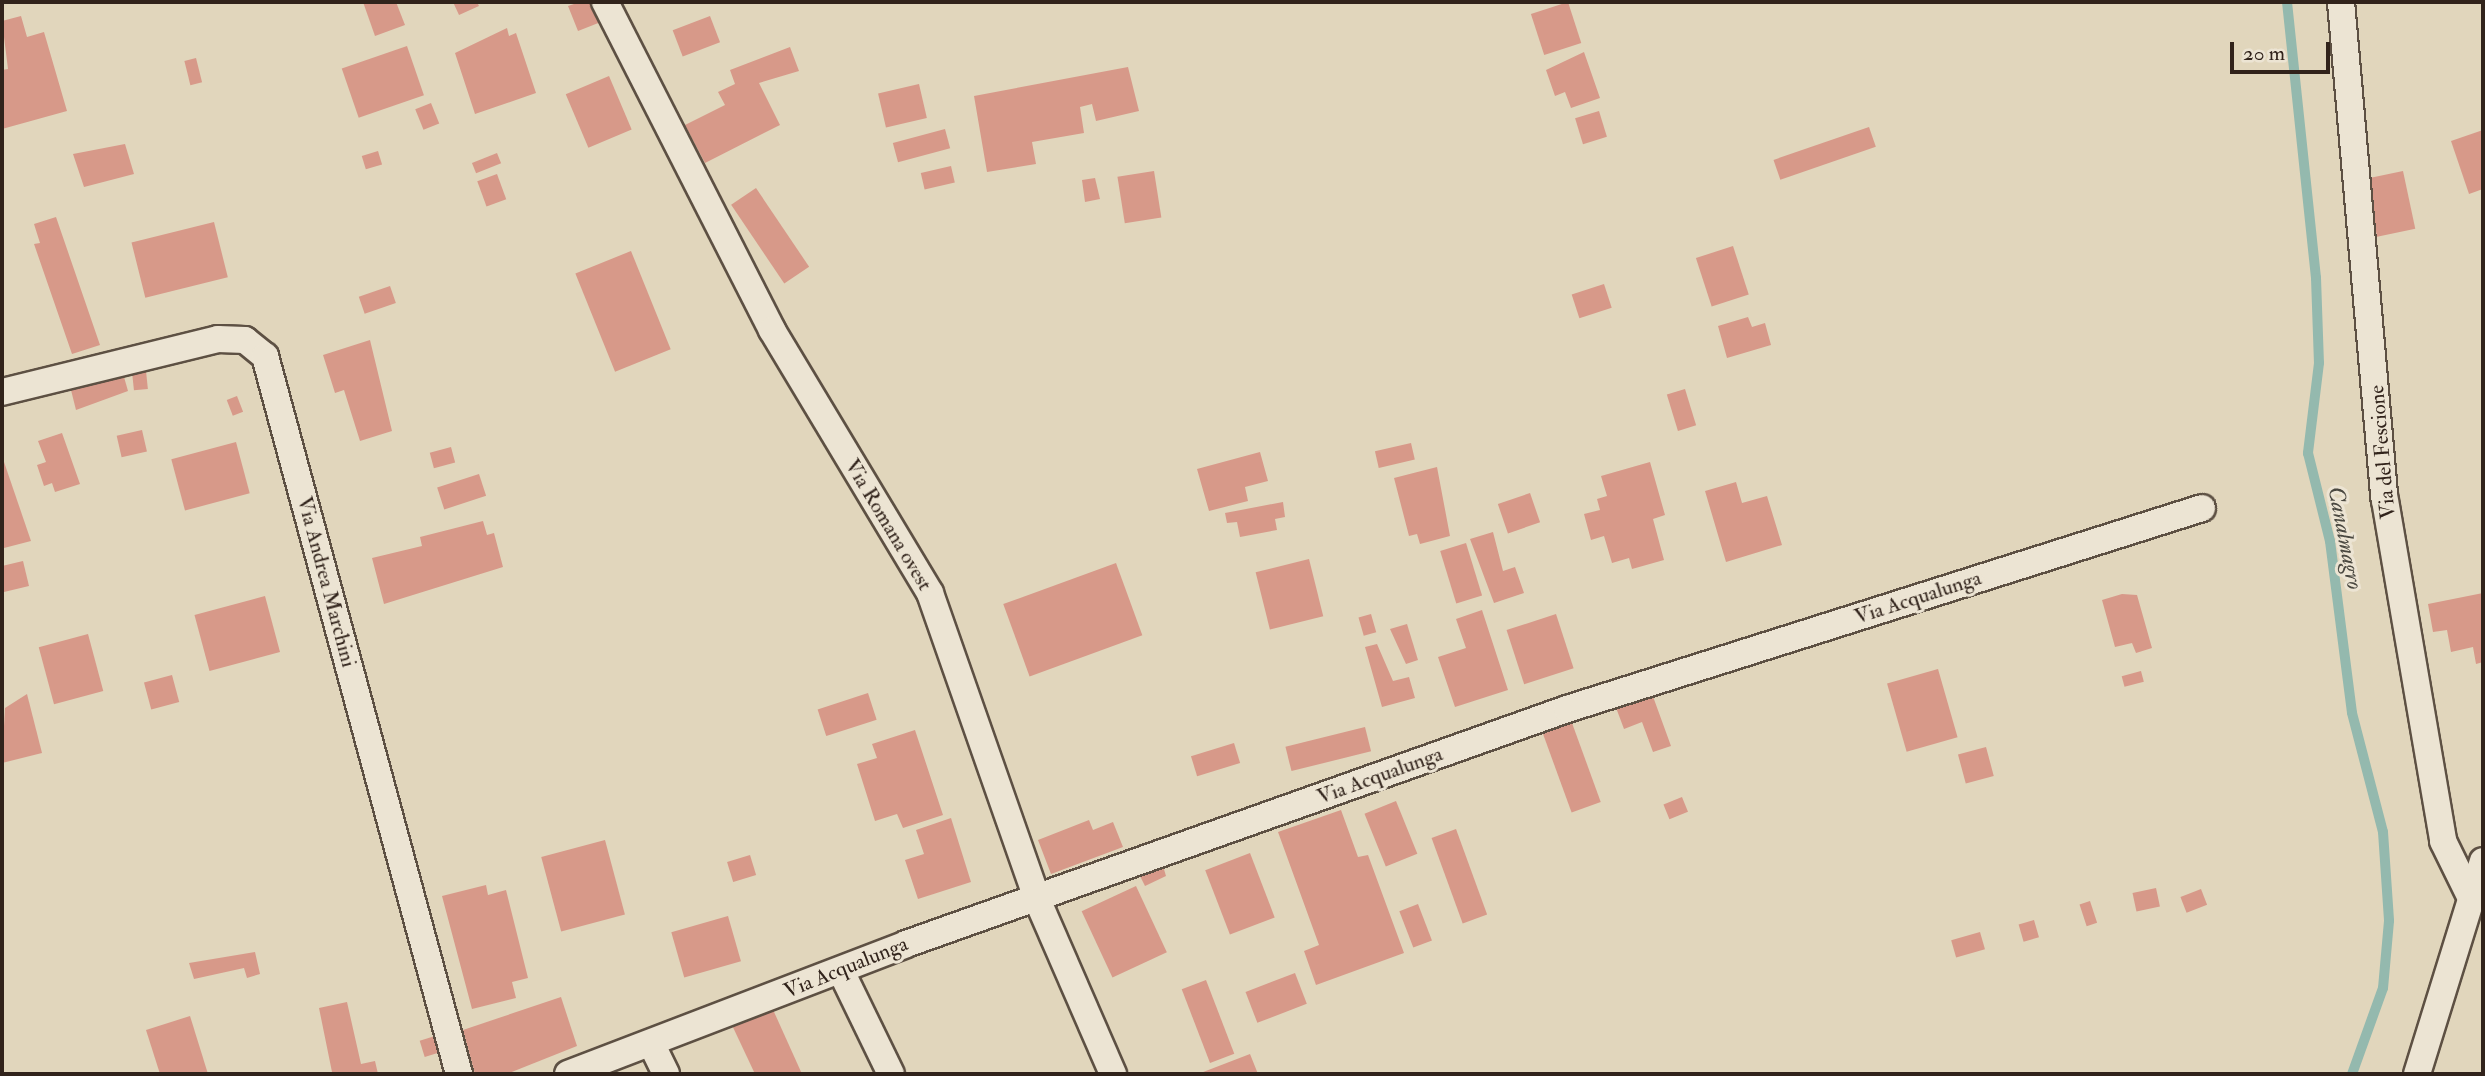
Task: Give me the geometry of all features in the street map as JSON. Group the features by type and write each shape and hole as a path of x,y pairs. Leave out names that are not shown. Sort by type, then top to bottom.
{"street":[{"name":"Via Romana ovest","path":"605,2 772,330 930,593 1037,899 1113,1074"},
{"name":"Via del Fescione","path":"2341,2 2385,500 2443,841 2469,894"},
{"name":"Via Andrea Marchini","path":"2,392 218,339 245,340 265,356 459,1074"},
{"name":"Via Acqualunga","path":"568,1074 652,1045 841,971 1037,899 1567,709 2202,508"},
{"path":"2417,1074 2469,894 2483,861"},
{"path":"841,971 891,1074"},
{"path":"652,1045 666,1074"}],"building":[{"path":"363,2 396,2 405,25 375,36"},
{"path":"453,2 477,2 479,6 459,15"},
{"path":"580,2 598,4 606,20 578,31 568,6"},
{"path":"1568,2 1581,43 1544,55 1531,14"},
{"path":"21,16 27,37 44,32 67,111 2,129 2,70 8,69 2,21"},
{"path":"710,16 720,42 683,56 673,30"},
{"path":"507,28 509,36 516,33 536,93 475,114 455,53"},
{"path":"407,46 424,95 359,118 342,68"},
{"path":"790,47 799,71 759,83 780,125 705,163 685,125 725,105 718,92 735,84 730,70"},
{"path":"1584,52 1600,98 1571,108 1565,92 1555,96 1546,70"},
{"path":"196,58 202,82 190,85 184,61"},
{"path":"1128,67 1139,111 1096,121 1092,104 1080,107 1084,133 1032,142 1036,164 987,172 974,96"},
{"path":"609,76 632,129 588,148 566,94"},
{"path":"919,84 927,118 886,128 878,93"},
{"path":"431,103 439,123 423,130 415,109"},
{"path":"1599,111 1607,137 1583,144 1575,118"},
{"path":"1869,127 1876,147 1780,180 1774,160"},
{"path":"945,129 950,148 898,162 893,143"},
{"path":"2483,130 2483,189 2469,194 2451,141"},
{"path":"125,144 134,174 84,187 73,154"},
{"path":"378,151 382,164 366,169 362,156"},
{"path":"497,153 501,163 476,173 472,163"},
{"path":"951,166 955,183 925,190 921,173"},
{"path":"1154,171 1161,217 1125,223 1117,177"},
{"path":"2403,171 2415,229 2377,237 2365,179"},
{"path":"497,174 506,199 487,207 477,181"},
{"path":"1095,178 1100,199 1085,202 1082,180"},
{"path":"756,188 809,267 784,284 731,205"},
{"path":"56,217 100,345 72,354 34,244 40,243 34,224"},
{"path":"214,222 228,277 145,298 132,243"},
{"path":"1733,246 1749,295 1712,307 1696,258"},
{"path":"631,251 671,349 615,372 575,273"},
{"path":"1604,284 1612,308 1579,318 1572,295"},
{"path":"390,286 396,303 365,314 359,297"},
{"path":"1748,317 1752,327 1765,323 1771,345 1727,358 1718,326"},
{"path":"370,340 392,431 360,441 344,390 335,393 323,355"},
{"path":"146,371 148,389 134,390 132,372"},
{"path":"124,377 128,391 76,410 71,390"},
{"path":"1685,389 1696,425 1678,431 1667,395"},
{"path":"237,396 243,412 233,416 227,400"},
{"path":"142,430 147,451 122,457 117,436"},
{"path":"62,433 80,484 55,492 52,483 44,486 37,465 46,462 38,441"},
{"path":"236,442 250,493 185,511 171,459"},
{"path":"1411,443 1415,460 1379,468 1375,451"},
{"path":"451,447 455,462 434,468 430,453"},
{"path":"1260,452 1268,481 1245,487 1248,501 1209,511 1197,469"},
{"path":"3,459 31,541 4,548 2,540"},
{"path":"1650,462 1665,515 1653,519 1664,560 1632,569 1629,558 1612,563 1604,536 1591,540 1584,514 1600,510 1597,499 1607,496 1601,476"},
{"path":"1437,467 1450,536 1420,544 1417,534 1409,536 1394,478"},
{"path":"479,474 486,496 444,509 437,488"},
{"path":"1736,482 1742,503 1767,496 1782,545 1726,562 1705,491"},
{"path":"1530,493 1540,522 1508,533 1498,504"},
{"path":"1283,502 1285,517 1275,519 1277,530 1240,537 1237,522 1227,523 1225,513"},
{"path":"483,521 487,535 494,533 503,567 384,604 372,558 422,546 420,537"},
{"path":"1493,532 1503,571 1515,567 1524,593 1494,603 1470,539"},
{"path":"1466,543 1482,596 1456,603 1440,551"},
{"path":"1309,559 1323,616 1270,630 1256,572"},
{"path":"23,561 29,586 4,592 2,566"},
{"path":"1116,563 1142,635 1030,676 1003,604"},
{"path":"2483,593 2483,662 2476,664 2473,647 2451,652 2447,630 2433,632 2428,604"},
{"path":"2122,594 2137,595 2152,648 2136,653 2132,643 2115,647 2102,600"},
{"path":"265,596 280,652 209,671 194,615"},
{"path":"1482,610 1508,690 1455,707 1438,657 1466,648 1456,619"},
{"path":"1371,614 1376,632 1364,636 1359,618"},
{"path":"1556,614 1574,668 1524,684 1507,630"},
{"path":"1407,624 1418,660 1406,664 1390,629"},
{"path":"88,634 103,691 54,704 39,647"},
{"path":"1377,644 1393,681 1409,677 1415,698 1382,707 1365,647"},
{"path":"1938,669 1958,737 1907,752 1887,684"},
{"path":"2141,671 2144,682 2125,687 2122,676"},
{"path":"172,675 179,702 151,710 144,683"},
{"path":"1651,691 1671,746 1653,752 1642,722 1624,729 1615,705"},
{"path":"868,693 877,720 826,736 818,709"},
{"path":"27,694 42,753 2,763 5,708"},
{"path":"1572,723 1601,802 1572,813 1543,734"},
{"path":"1365,727 1371,751 1291,771 1285,747"},
{"path":"915,730 943,815 903,828 897,814 875,821 857,764 877,758 872,744"},
{"path":"1234,743 1240,763 1197,776 1191,756"},
{"path":"1986,747 1994,776 1966,783 1958,755"},
{"path":"1682,797 1688,812 1669,819 1663,804"},
{"path":"1396,801 1417,854 1386,867 1364,814"},
{"path":"1341,810 1358,857 1368,855 1404,953 1316,985 1304,951 1319,945 1278,832"},
{"path":"951,818 971,882 918,899 905,860 924,854 916,830"},
{"path":"1089,820 1093,830 1113,822 1123,847 1051,874 1038,840"},
{"path":"1456,829 1487,915 1463,923 1432,838"},
{"path":"605,840 625,914 561,931 541,857"},
{"path":"1250,853 1275,917 1230,935 1205,870"},
{"path":"750,855 756,875 733,882 727,862"},
{"path":"1163,866 1166,876 1145,886 1140,876"},
{"path":"486,885 488,895 506,890 528,978 512,982 516,998 472,1009 442,896"},
{"path":"1136,886 1167,952 1112,978 1082,911"},
{"path":"2156,888 2160,907 2136,912 2133,893"},
{"path":"2201,889 2207,905 2187,913 2180,897"},
{"path":"2090,901 2097,923 2087,926 2080,904"},
{"path":"1418,904 1432,940 1413,948 1399,911"},
{"path":"728,916 741,961 684,977 671,932"},
{"path":"2034,920 2039,937 2024,942 2019,924"},
{"path":"1980,932 1985,949 1956,958 1951,940"},
{"path":"255,952 260,974 247,978 244,968 194,979 189,963"},
{"path":"1295,973 1307,1004 1257,1023 1246,992"},
{"path":"1206,980 1234,1054 1210,1063 1182,989"},
{"path":"561,997 577,1046 507,1074 475,1074 463,1030"},
{"path":"347,1002 361,1064 375,1061 378,1074 327,1074 332,1072 319,1008"},
{"path":"770,1003 802,1074 755,1074 731,1023"},
{"path":"190,1016 208,1074 160,1074 146,1030"},
{"path":"435,1036 440,1052 425,1057 420,1041"},
{"path":"1250,1054 1258,1074 1198,1074"}],"waterway":[{"name":"Canalmagro","path":"2287,2 2316,278 2319,363 2308,453 2330,541 2352,713 2383,832 2389,921 2383,988 2352,1074"}]}
